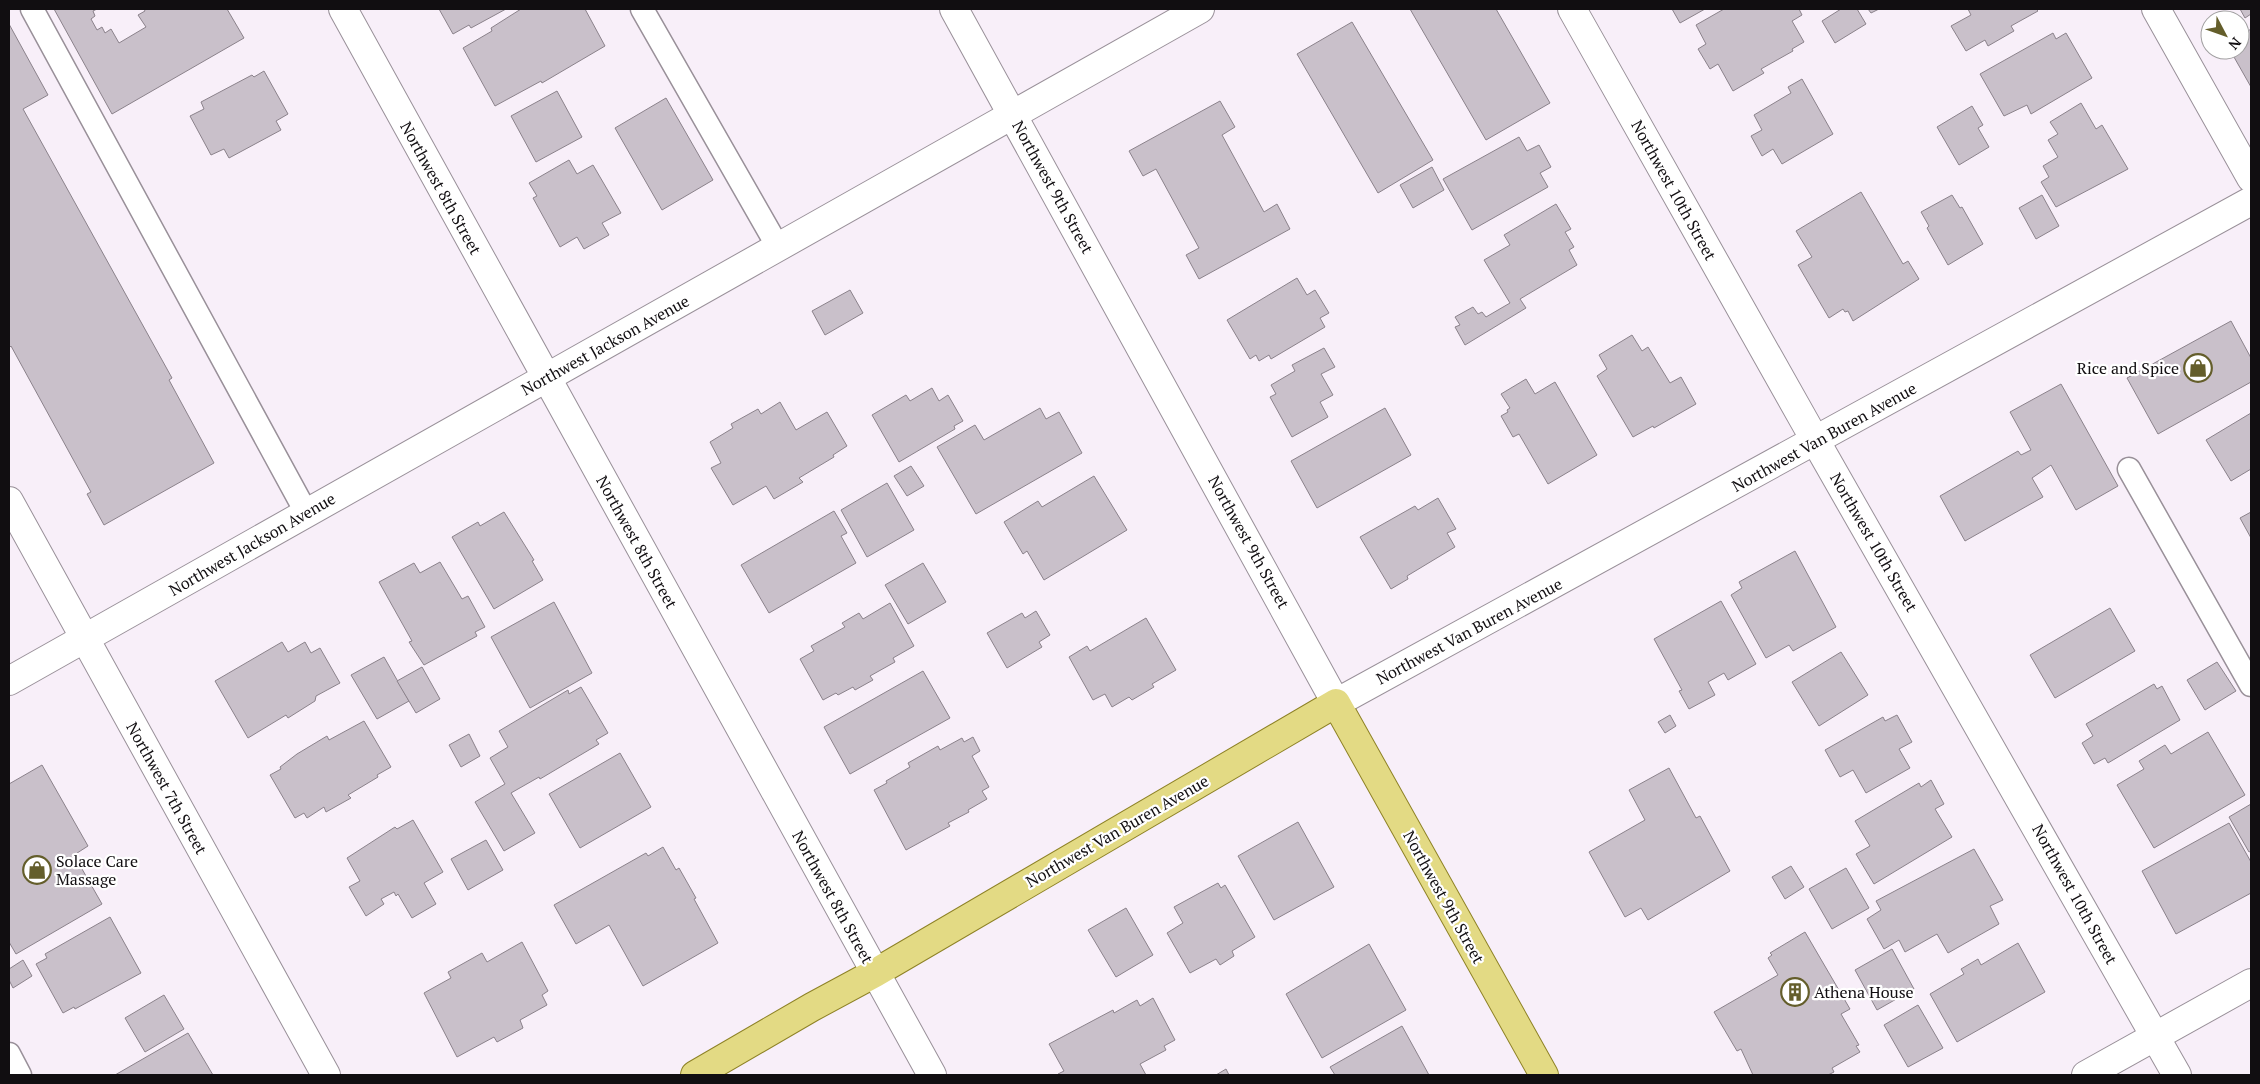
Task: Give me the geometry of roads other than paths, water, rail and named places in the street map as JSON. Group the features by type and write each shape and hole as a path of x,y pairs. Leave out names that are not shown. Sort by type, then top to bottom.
{"main road":[{"name":"Northwest Van Buren Avenue","path":"695,1075 812,1007 876,974 1336,703"},
{"name":"Northwest 9th Street","path":"1336,703 1544,1075"}],"street":[{"name":"Northwest 8th Street","path":"343,9 932,1075"},
{"name":"Northwest 9th Street","path":"954,9 1014,114 1336,703"},
{"name":"Northwest Jackson Avenue","path":"9,681 1200,9"},
{"name":"Northwest 10th Street","path":"1572,9 2177,1075"},
{"path":"2156,9 2251,178"},
{"name":"Northwest Van Buren Avenue","path":"1336,703 1762,471 1815,440 2251,201"},
{"name":"Northwest 7th Street","path":"9,501 326,1075"},
{"path":"2086,1075 2251,983"}],"lane":[{"path":"32,9 307,514"},
{"path":"642,9 778,247"},
{"path":"2129,469 2251,685"},
{"path":"9,1054 20,1075"}],"place":[{"name":"Rice and Spice","path":"2198,368"},
{"name":"Solace Care Massage","path":"37,870"},
{"name":"Athena House","path":"1795,992"}]}
